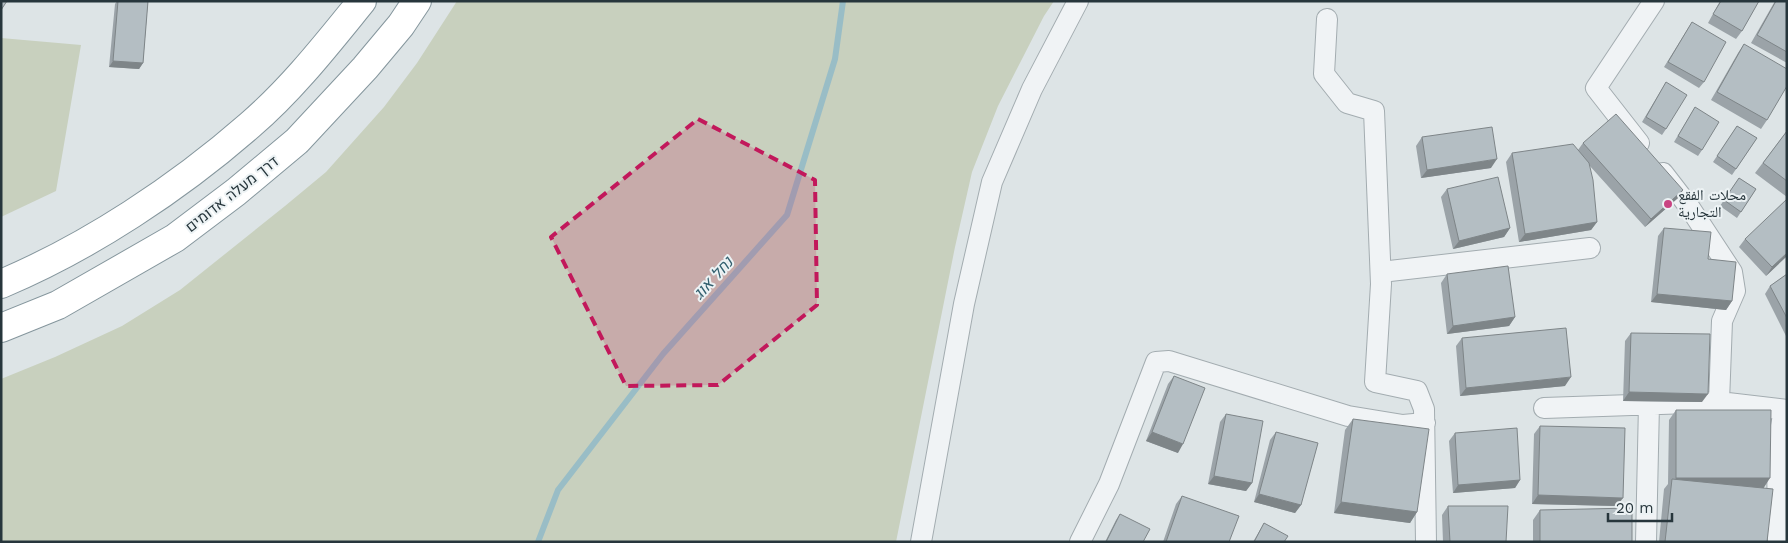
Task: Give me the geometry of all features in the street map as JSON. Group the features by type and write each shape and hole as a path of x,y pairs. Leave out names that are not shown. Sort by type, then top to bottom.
{"highway":[{"path":"1,284 36,269 118,224 201,165 251,125 330,42 362,1"},
{"name":"דרך מעלה אדומים","path":"1,328 58,305 175,238 236,192 297,141 365,68 401,25 417,1"}],"street":[{"path":"921,542 964,304 992,182 1032,89 1078,1"},
{"path":"1654,1 1596,88 1690,208 1732,272 1735,291 1722,321 1719,402"},
{"path":"1327,19 1324,74 1347,103 1374,111 1381,272 1375,382 1417,391 1424,409 1426,542"},
{"path":"1381,272 1590,248"},
{"path":"1080,542 1109,484 1156,362 1169,361 1348,416 1403,425 1425,423"},
{"path":"1544,408 1719,402 1785,410 1777,447 1778,542"},
{"path":"1646,542 1648,404"}],"highlighted area":[{"path":"698,119 815,180 817,305 718,385 626,386 551,237"}],"green space":[{"path":"457,1 1054,1 1044,16 998,106 972,172 955,247 896,542 1,542 1,379 55,357 122,326 180,290 285,206 326,172 384,107 417,63"},
{"path":"1,38 81,45 56,191 1,217"}],"building":[{"path":"1,1 7,1 1,10"},
{"path":"118,1 148,1 143,63 113,61"},
{"path":"1721,1 1759,1 1742,31 1713,14"},
{"path":"1776,1 1787,1 1787,52 1757,35"},
{"path":"1692,22 1726,42 1704,82 1668,62"},
{"path":"1744,44 1787,69 1787,86 1767,120 1717,92"},
{"path":"1666,82 1687,95 1666,129 1646,117"},
{"path":"1695,107 1719,122 1702,150 1678,136"},
{"path":"1616,114 1683,190 1651,219 1583,143"},
{"path":"1737,126 1757,138 1736,169 1717,156"},
{"path":"1492,127 1497,159 1427,170 1422,137"},
{"path":"1787,131 1787,181 1763,163"},
{"path":"1573,144 1589,163 1593,180 1597,222 1525,234 1512,153"},
{"path":"1498,177 1510,228 1459,241 1447,189"},
{"path":"1739,178 1756,189 1741,212 1724,200"},
{"path":"1787,199 1787,253 1772,267 1745,239"},
{"path":"1664,228 1711,232 1708,259 1736,262 1732,301 1657,294"},
{"path":"1508,266 1515,317 1453,326 1447,274"},
{"path":"1787,274 1787,318 1770,286"},
{"path":"1566,328 1571,377 1466,388 1462,338"},
{"path":"1631,333 1710,334 1708,394 1629,392"},
{"path":"1174,376 1205,388 1183,444 1152,432"},
{"path":"1676,410 1771,410 1770,478 1676,478"},
{"path":"1226,414 1263,421 1252,483 1214,476"},
{"path":"1353,419 1429,429 1417,512 1341,502"},
{"path":"1540,426 1625,428 1623,498 1538,495"},
{"path":"1517,428 1520,480 1458,485 1455,433"},
{"path":"1276,432 1318,443 1301,505 1259,494"},
{"path":"1672,479 1773,489 1767,542 1665,542"},
{"path":"1182,496 1239,516 1229,542 1166,542"},
{"path":"1448,506 1508,506 1506,542 1450,542"},
{"path":"1632,508 1632,542 1540,542 1540,510"},
{"path":"1120,514 1150,529 1143,542 1106,542"},
{"path":"1264,523 1288,536 1284,542 1254,542"}],"waterway":[{"name":"נחל אוג","path":"538,542 558,490 663,354 787,215 835,59 843,1"}],"place":[{"name":"محلات الفقع التجارية","path":"1668,204"}]}
